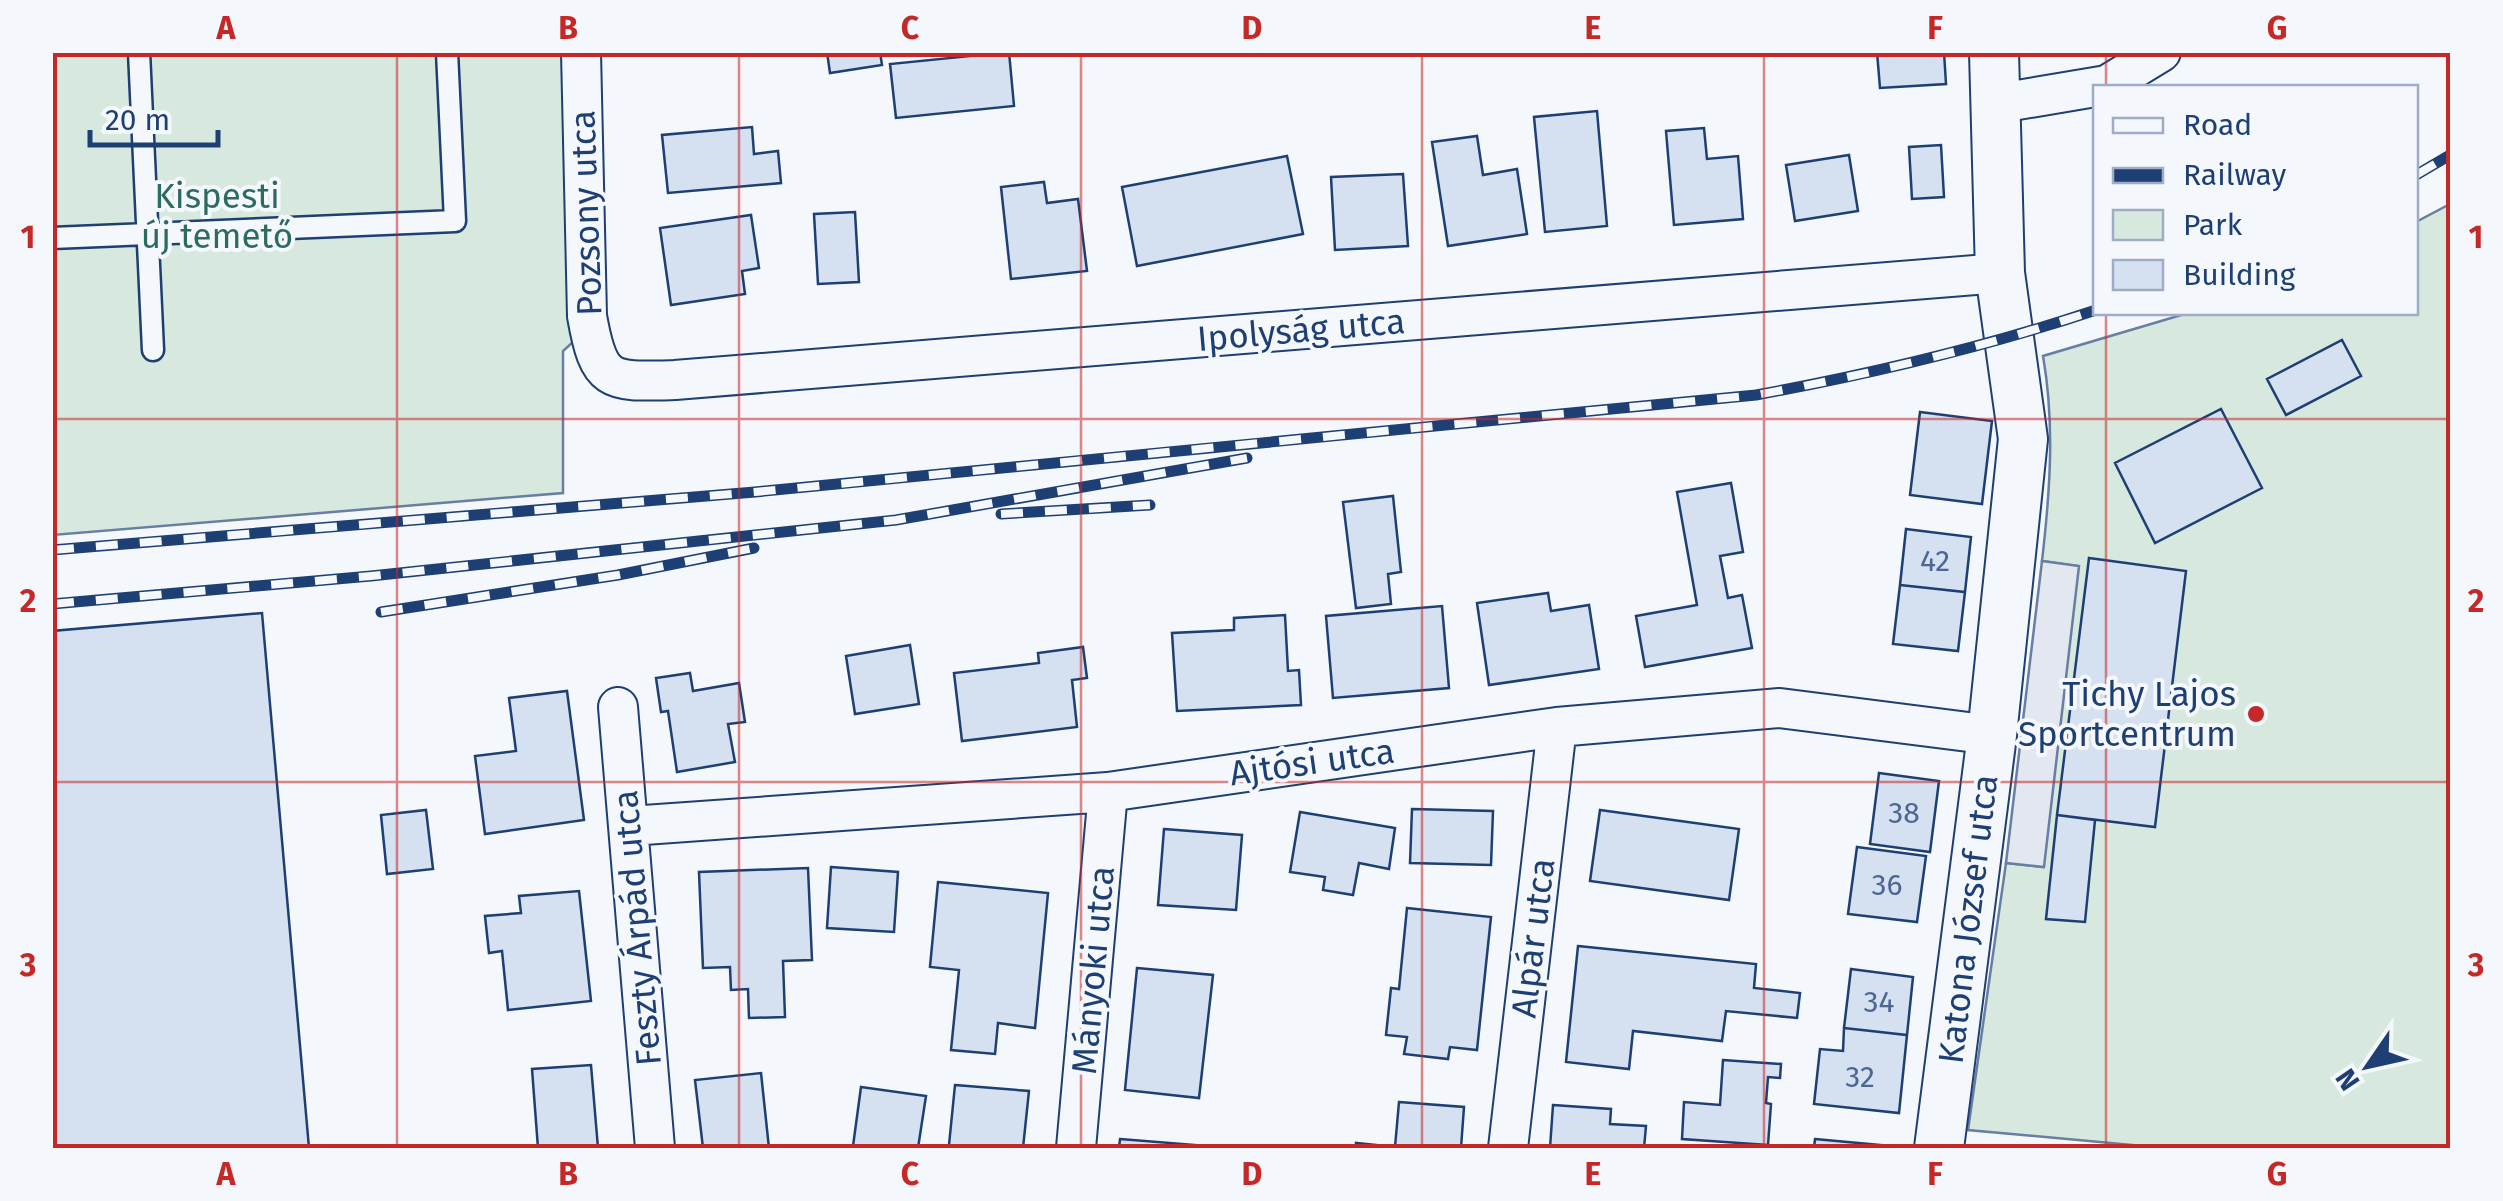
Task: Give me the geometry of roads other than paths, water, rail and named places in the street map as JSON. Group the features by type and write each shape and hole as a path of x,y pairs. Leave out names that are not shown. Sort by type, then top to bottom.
{"street":[{"name":"Pozsony utca","path":"581,52 587,316 594,353 604,370"},
{"name":"Katona József utca","path":"1939,1148 1992,736 2022,439 2000,273 1994,52"},
{"path":"2107,85 2161,52"},
{"path":"1994,104 2093,87"},
{"name":"Ipolyság utca","path":"604,370 620,380 675,380 2000,273"},
{"name":"Feszty Árpád utca","path":"618,707 656,1148"},
{"name":"Ajtósi utca","path":"630,826 1108,792 1557,726 1780,708 1992,736"},
{"name":"Alpár utca","path":"1508,1148 1557,726"},
{"name":"Mányoki utca","path":"1076,1148 1108,792"}],"lane":[{"path":"138,52 153,350"},
{"path":"52,238 454,221 447,52"}],"railway":[{"path":"2418,174 2450,155"},
{"path":"52,550 755,492 1756,395 1928,358 2093,311"},
{"path":"52,604 371,576 896,520 1247,458"},
{"path":"1001,514 1150,505"},
{"path":"381,612 618,575 754,548"}],"place":[{"name":"Tichy Lajos Sportcentrum","path":"2256,714"}],"park label":[{"name":"Kispesti új temető","path":"217,216"}]}
